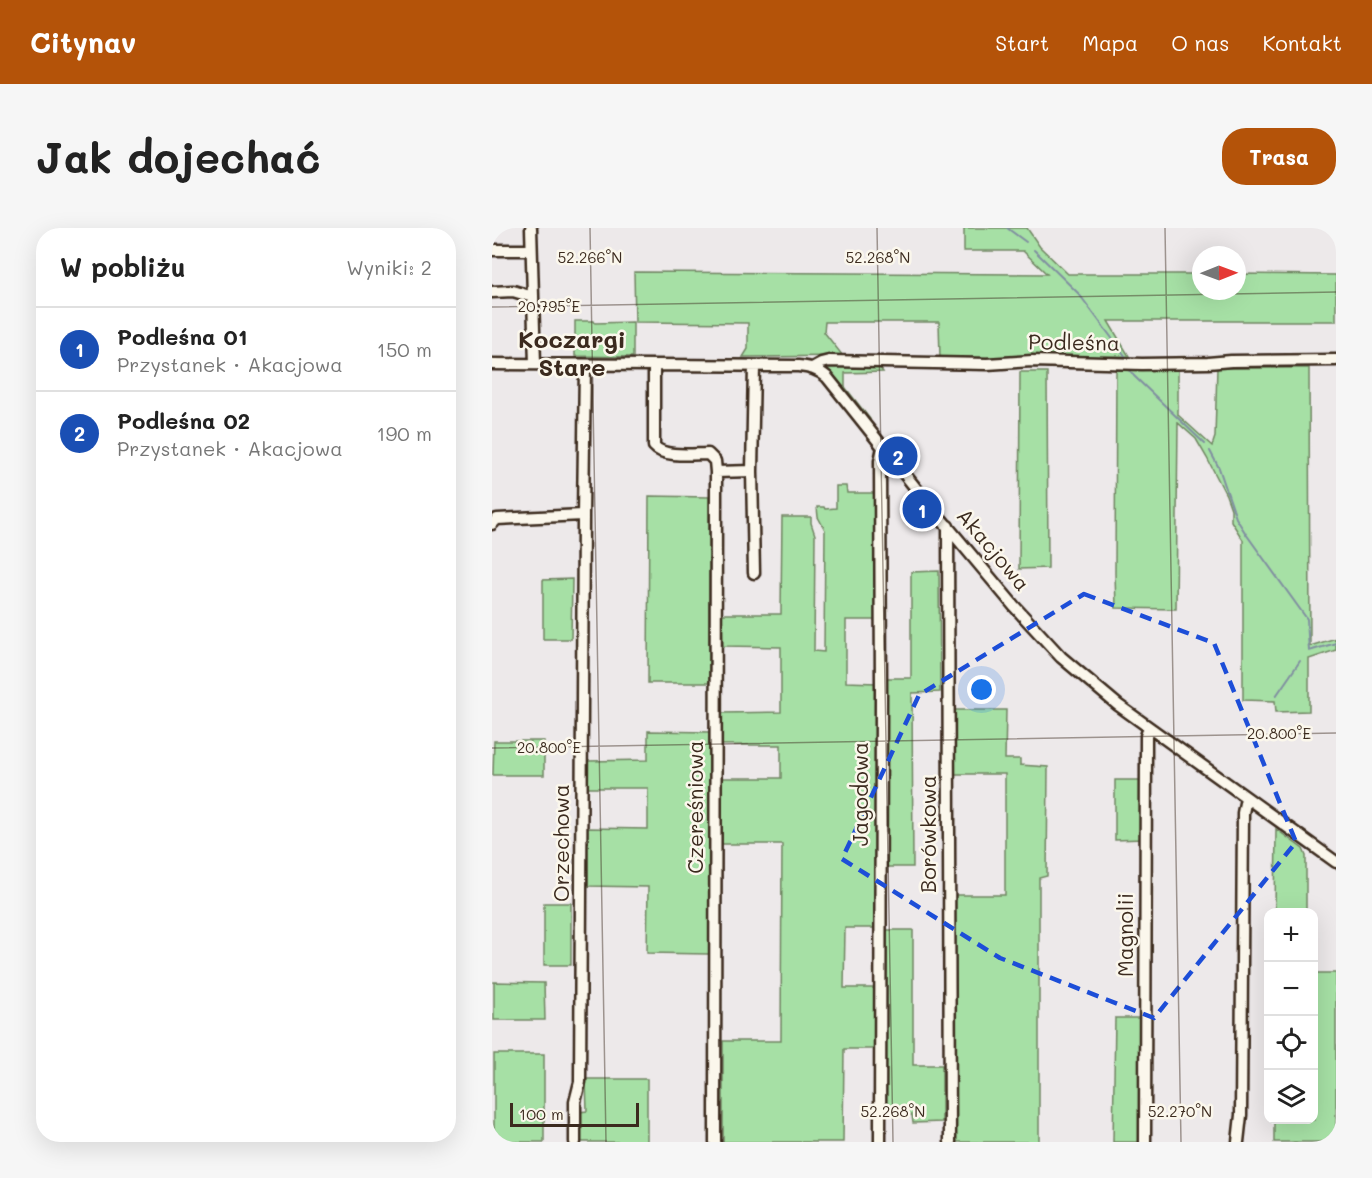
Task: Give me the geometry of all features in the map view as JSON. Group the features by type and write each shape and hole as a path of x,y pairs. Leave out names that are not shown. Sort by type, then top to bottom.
{"street":[{"path":"531,228 535,364"},
{"path":"492,250 531,250"},
{"path":"492,291 513,291 533,297"},
{"name":"Podleśna","path":"812,368 829,361 987,364 1032,361 1142,364 1336,360"},
{"path":"492,364 812,368"},
{"name":"Orzechowa","path":"575,1142 575,1102 580,1082 582,515 585,364"},
{"path":"654,365 654,446 659,452 708,454 715,461 716,472 752,471"},
{"path":"754,366 752,471 754,573"},
{"name":"Akacjowa","path":"812,368 827,377 1014,606 1061,657 1118,705 1336,862"},
{"name":"Jagodowa","path":"880,1142 880,461 883,447"},
{"name":"Czereśniowa","path":"715,1142 716,472"},
{"path":"492,524 497,519 582,515"},
{"name":"Borówkowa","path":"948,526 950,1142"},
{"name":"Magnolii","path":"1145,1142 1146,736 1149,728"},
{"path":"1238,1142 1241,1115 1243,813 1246,798"}],"highlighted area":[{"path":"1084,594 1214,643 1296,842 1154,1018 1000,958 842,859 919,695"}],"green space":[{"path":"964,228 1027,228 1040,247 1068,274 1192,274 1192,300 1246,300 1246,274 1336,275 1336,321 1108,321 1129,356 1026,358 940,357 939,322 825,322 824,332 843,356 743,357 748,349 748,323 635,322 634,272 1047,274 1023,251 964,251"},
{"path":"575,321 633,322 633,357 575,356"},
{"path":"860,365 880,368 883,372 845,373 845,387 870,419 866,420 825,367"},
{"path":"1217,368 1309,368 1310,646 1336,638 1336,650 1309,659 1309,711 1276,712 1275,701 1243,700 1243,540 1231,521 1231,509 1226,495 1207,458 1196,439 1178,423 1176,609 1116,608 1116,370 1178,369 1178,415 1212,446 1215,437"},
{"path":"1020,372 1047,372 1048,568 1019,569"},
{"path":"836,486 846,486 847,493 875,493 876,620 846,620 846,682 876,683 878,928 845,928 844,988 877,988 878,1049 844,1049 843,1142 723,1142 723,1041 781,1041 782,844 722,844 722,778 781,778 781,745 722,745 722,713 781,712 781,647 723,646 722,614 781,614 782,517 811,517 815,535 814,651 824,652 825,530 818,517 817,507 836,508"},
{"path":"649,496 709,497 709,683 648,683"},
{"path":"939,571 940,692 912,693 913,867 883,867 884,678 911,678 911,572"},
{"path":"572,579 571,639 543,639 543,580"},
{"path":"952,710 1006,710 1005,759 1020,759 1020,765 1048,767 1047,876 1039,878 1039,1142 954,1142 954,895 1005,895 1005,774 953,774"},
{"path":"648,731 709,732 709,954 647,953 648,887 588,886 587,828 648,829 648,788 587,788 588,761 648,760"},
{"path":"494,741 544,741 544,775 493,775"},
{"path":"1115,780 1143,780 1143,839 1115,840"},
{"path":"1276,829 1303,849 1306,856 1306,908 1275,908"},
{"path":"544,903 571,903 571,965 544,965"},
{"path":"884,930 913,930 913,1065 942,1065 942,1122 913,1123 912,1115 884,1114"},
{"path":"1318,973 1336,973 1336,1142 1274,1142 1274,1124 1318,1124"},
{"path":"494,982 544,983 545,1020 494,1020"},
{"path":"1115,1018 1142,1018 1141,1142 1113,1142"},
{"path":"494,1054 544,1054 544,1142 494,1142"},
{"path":"586,1079 647,1079 647,1142 579,1142 579,1112 587,1111"}],"waterway":[{"path":"1007,228 1026,242"},
{"path":"1034,250 1079,294 1126,357"},
{"path":"1129,369 1205,444"},
{"path":"1210,451 1219,468 1236,518 1307,619 1309,651 1336,643"},
{"path":"1276,696 1300,661"}],"place":[{"name":"Podleśna 02","path":"898,456"},
{"name":"Podleśna 01","path":"922,509"}],"district":[{"name":"Koczargi Stare","path":"572,354"}]}
